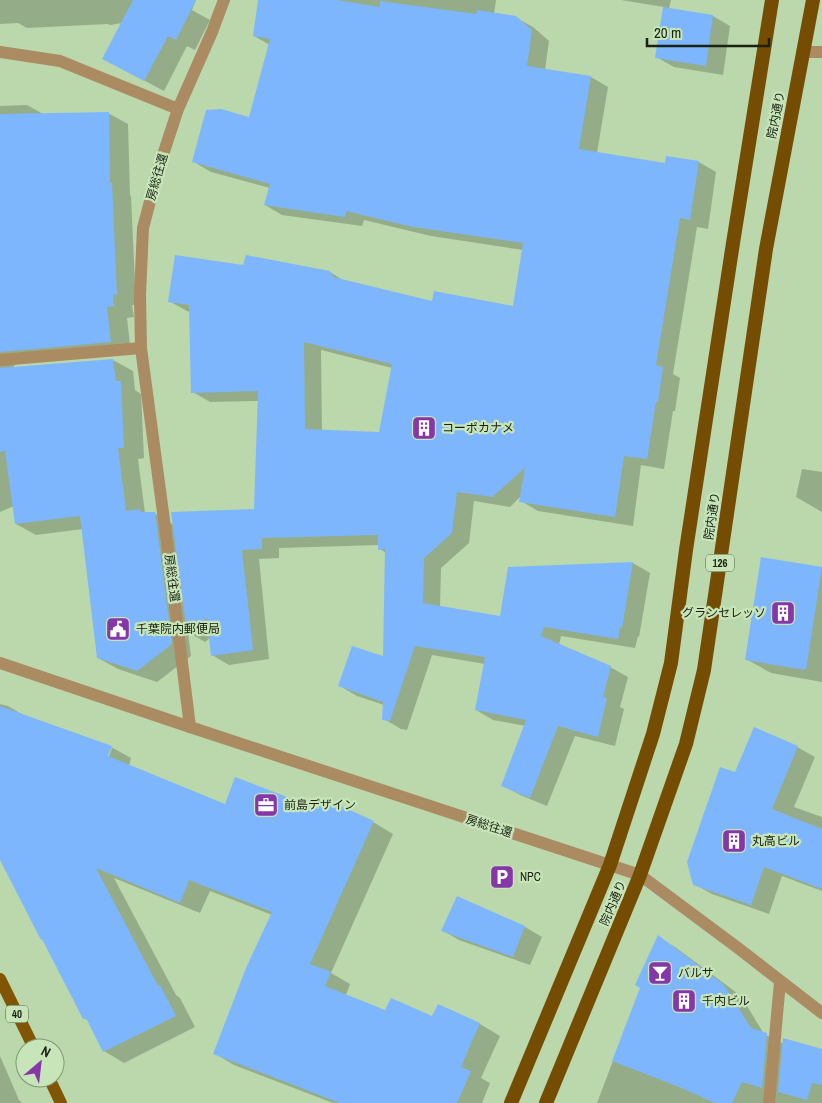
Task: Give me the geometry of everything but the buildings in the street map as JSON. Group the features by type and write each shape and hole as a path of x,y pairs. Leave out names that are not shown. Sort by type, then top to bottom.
{"highway":[{"name":"院内通り","path":"511,1103 610,865 654,734 670,663 733,243 772,0"},
{"name":"院内通り","path":"546,1103 640,876 686,744 704,670 766,249 814,0"}],"main road":[{"name":"40","path":"0,979 29,1038"},
{"path":"54,1088 61,1103"}],"street":[{"name":"房総往還","path":"224,0 178,109 159,167 143,228 140,295 141,348 190,727 640,876 822,1013"},
{"path":"0,52 60,61 178,109"},
{"path":"804,52 822,52"},
{"path":"0,360 141,348"},
{"path":"0,663 190,727"},
{"path":"769,1103 780,982"}],"place":[{"name":"コーポカナメ","path":"424,428"},
{"name":"グランセレッソ","path":"783,613"},
{"name":"千葉院内郵便局","path":"118,629"},
{"name":"前島デザイン","path":"266,805"},
{"name":"丸高ビル","path":"734,841"},
{"name":"NPC","path":"502,877"},
{"name":"バルサ","path":"660,973"},
{"name":"千内ビル","path":"684,1001"}]}
